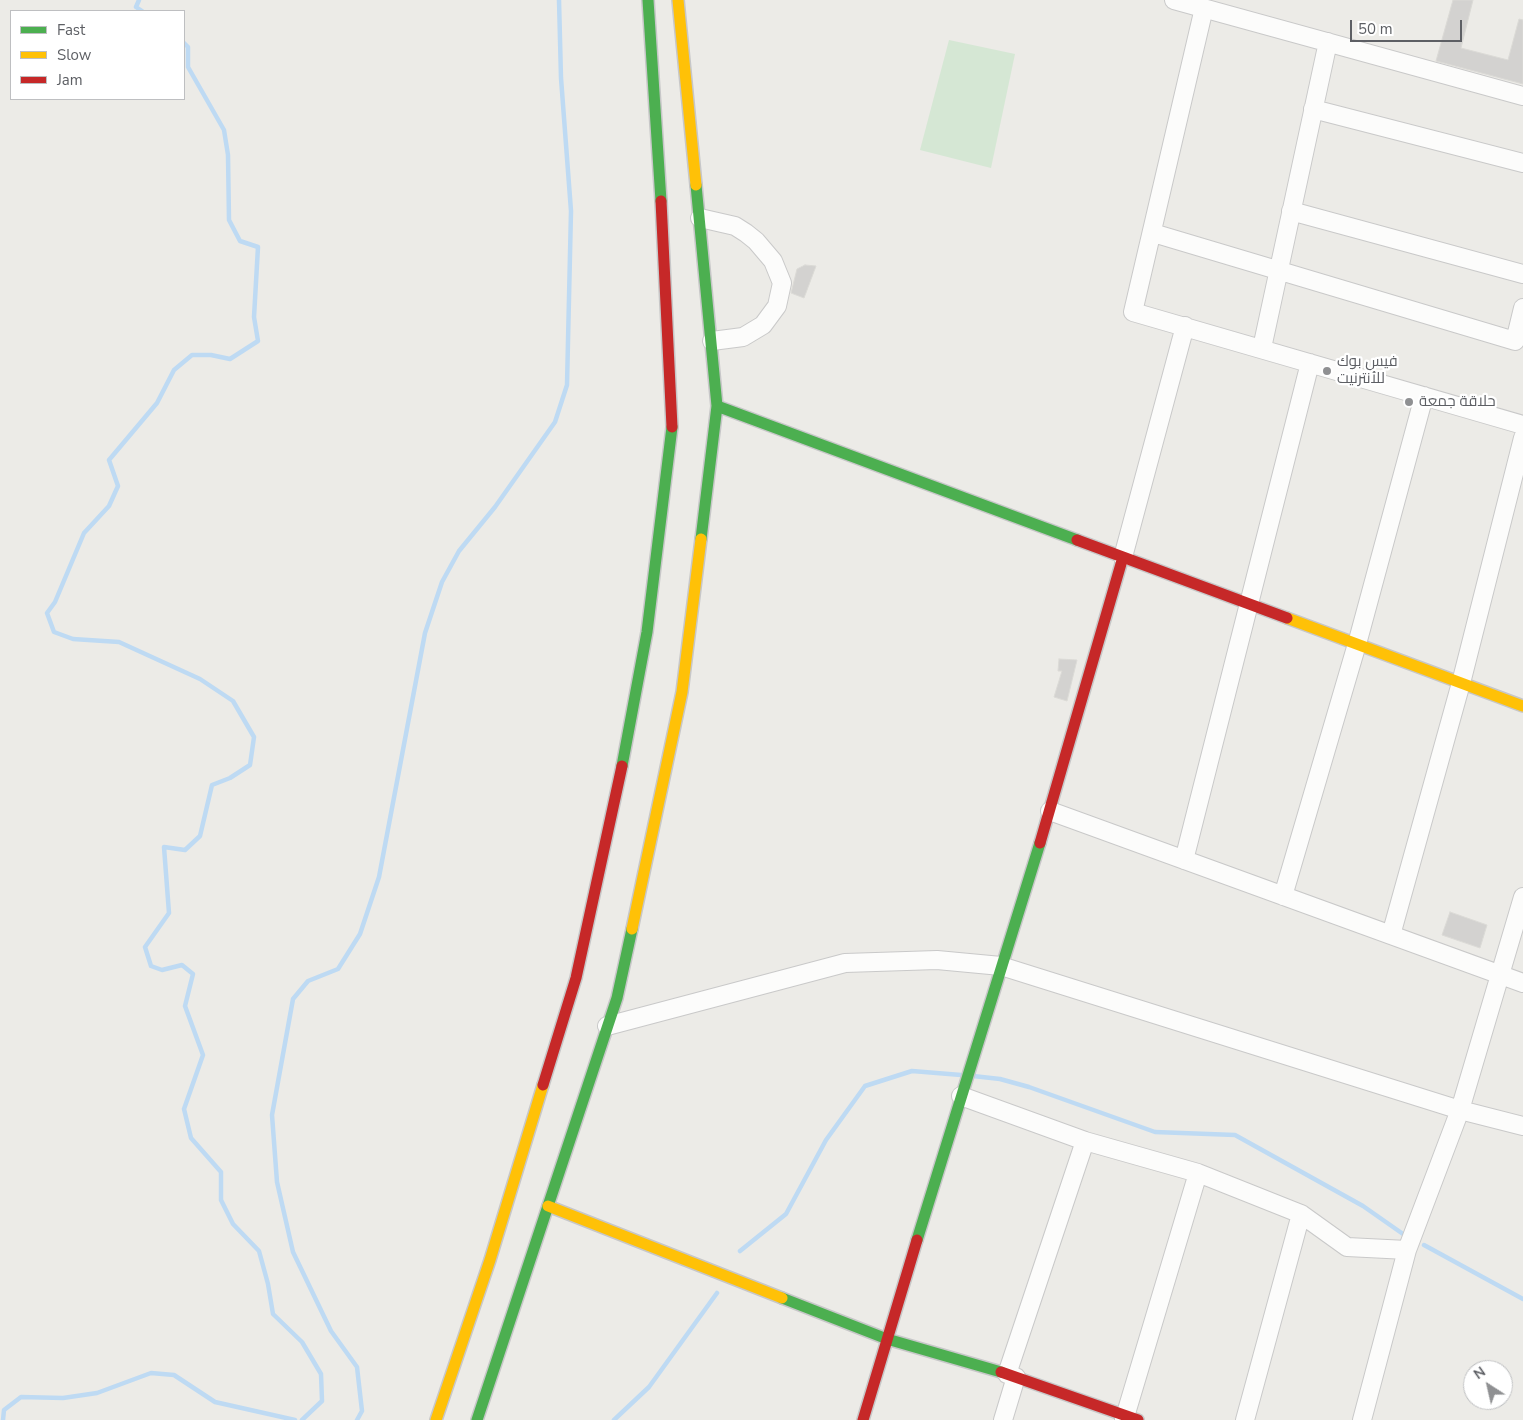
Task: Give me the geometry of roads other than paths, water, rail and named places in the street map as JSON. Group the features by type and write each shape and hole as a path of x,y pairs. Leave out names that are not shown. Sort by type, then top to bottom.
{"main road":[{"path":"436,1420 490,1260 576,978 615,807 647,632 672,427 666,194 648,0"},
{"path":"477,1420 618,998 682,692 718,406 700,218 693,193 678,0"},
{"path":"718,406 1523,706"},
{"path":"863,1420 971,1061 1050,811 1123,557"},
{"path":"548,1206 887,1340 1011,1375 1129,1419"}],"street":[{"path":"1174,0 1523,96"},
{"path":"1204,8 1153,233 1133,312 1523,425"},
{"path":"1262,348 1328,42"},
{"path":"1313,109 1523,163"},
{"path":"1291,211 1523,274"},
{"path":"700,218 736,226 746,233 756,241 773,261 782,283 777,306 763,325 743,337 712,341"},
{"path":"1153,233 1519,342 1523,308"},
{"path":"1123,557 1185,326"},
{"path":"1184,860 1310,362"},
{"path":"1283,896 1357,644 1424,396"},
{"path":"1391,935 1462,683 1523,438"},
{"path":"1050,811 1523,983"},
{"path":"1362,1420 1408,1250 1460,1110 1502,975 1523,896"},
{"path":"608,1026 845,963 937,960 1001,966 1460,1110 1523,1126"},
{"path":"962,1091 1085,1141 1198,1173 1300,1214 1347,1247 1408,1250"},
{"path":"1003,1420 1011,1375 1085,1141"},
{"path":"1129,1419 1198,1173"},
{"path":"1245,1420 1300,1214"}],"waterway":[{"path":"139,0 136,7 140,10"},
{"path":"357,1420 362,1411 357,1367 331,1331 293,1252 277,1182 272,1115 293,999 308,981 338,969 360,934 379,877 425,633 442,582 459,551 495,507 555,422 567,385 571,211 561,78 559,0"},
{"path":"185,44 188,47 188,67 224,130 228,155 229,220 240,241 258,247 254,317 258,341 230,359 211,355 192,355 174,370 157,403 109,460 118,486 109,506 84,533 55,602 47,613 54,632 73,639 119,642 200,679 233,701 254,737 250,765 230,778 212,785 200,836 185,850 164,847 169,913 145,947 151,966 162,970 182,965 193,974 185,1006 203,1055 184,1109 191,1138 221,1172 221,1200 233,1224 259,1251 268,1284 273,1314 302,1342 321,1374 322,1401 302,1420"},
{"path":"740,1251 786,1214 826,1140 865,1086 912,1071 961,1075"},
{"path":"973,1076 1000,1079 1029,1087 1155,1132 1235,1135 1363,1206 1403,1234"},
{"path":"1424,1245 1523,1299"},
{"path":"614,1420 649,1387 717,1293"},
{"path":"3,1420 4,1410 21,1397 63,1398 97,1393 151,1373 174,1375 215,1402 295,1420"}],"place":[{"name":"فيس بوك للأنترنيت","path":"1327,371"},
{"name":"حلاقة جمعة","path":"1409,402"}]}
